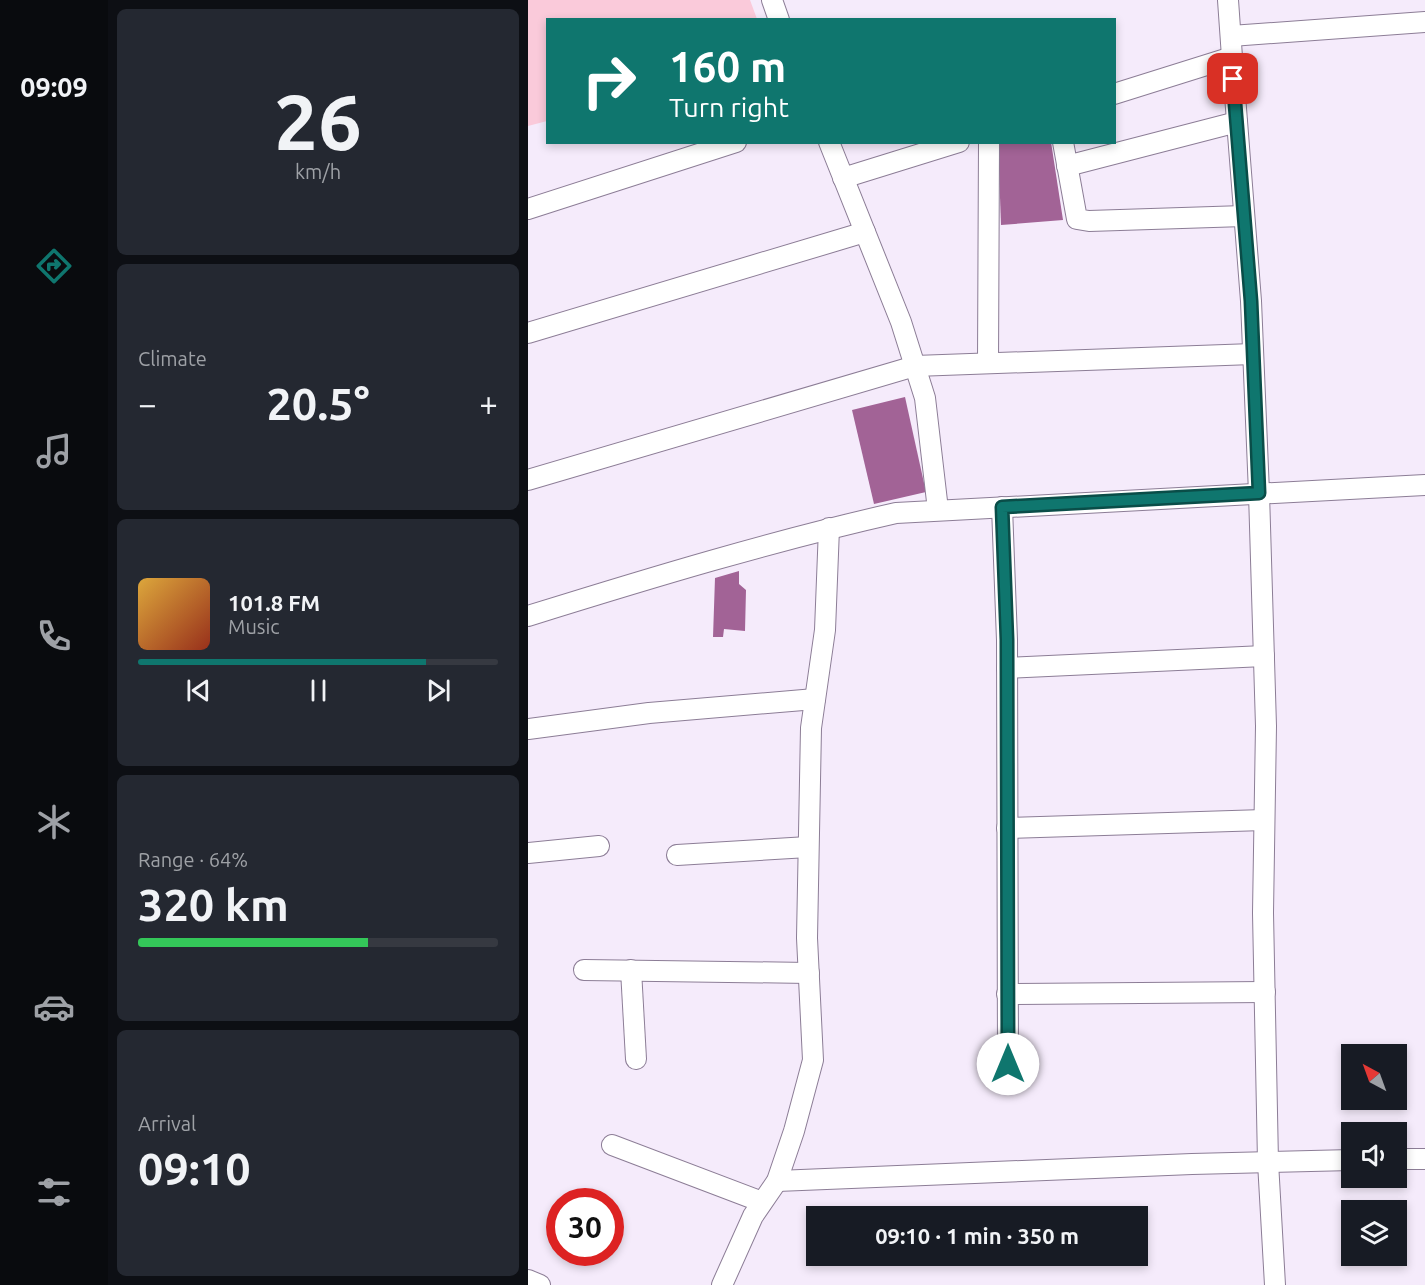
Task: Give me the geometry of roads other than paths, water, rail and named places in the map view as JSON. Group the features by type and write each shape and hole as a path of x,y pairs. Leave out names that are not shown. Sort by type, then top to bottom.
{"street":[{"path":"772,0 778,18"},
{"path":"1228,0 1251,301 1259,493 1266,726 1263,913 1268,1162 1275,1285"},
{"path":"1231,36 1425,22"},
{"path":"1116,93 1232,57"},
{"path":"1067,166 1237,122"},
{"path":"528,209 730,144"},
{"path":"830,144 901,322 925,398 938,510"},
{"path":"843,178 952,144"},
{"path":"988,363 989,144"},
{"path":"1063,144 1077,219 1089,222 1244,216"},
{"path":"528,333 865,232"},
{"path":"528,480 915,366 1253,354"},
{"path":"528,616 676,570 829,528 896,513 1425,484"},
{"path":"1002,507 1007,668 1008,1064"},
{"path":"722,1285 753,1216 777,1181 794,1131 813,1060 807,938 811,728 825,630 829,528"},
{"path":"1007,668 1264,656"},
{"path":"528,729 649,713 815,699"},
{"path":"1007,828 1264,820"},
{"path":"528,853 599,846"},
{"path":"677,855 808,847"},
{"path":"584,970 808,973"},
{"path":"631,970 636,1059"},
{"path":"1007,994 1265,992"},
{"path":"612,1145 762,1202"},
{"path":"1407,1159 1425,1159"},
{"path":"777,1181 1341,1160"},
{"path":"528,1280 540,1285"}]}
